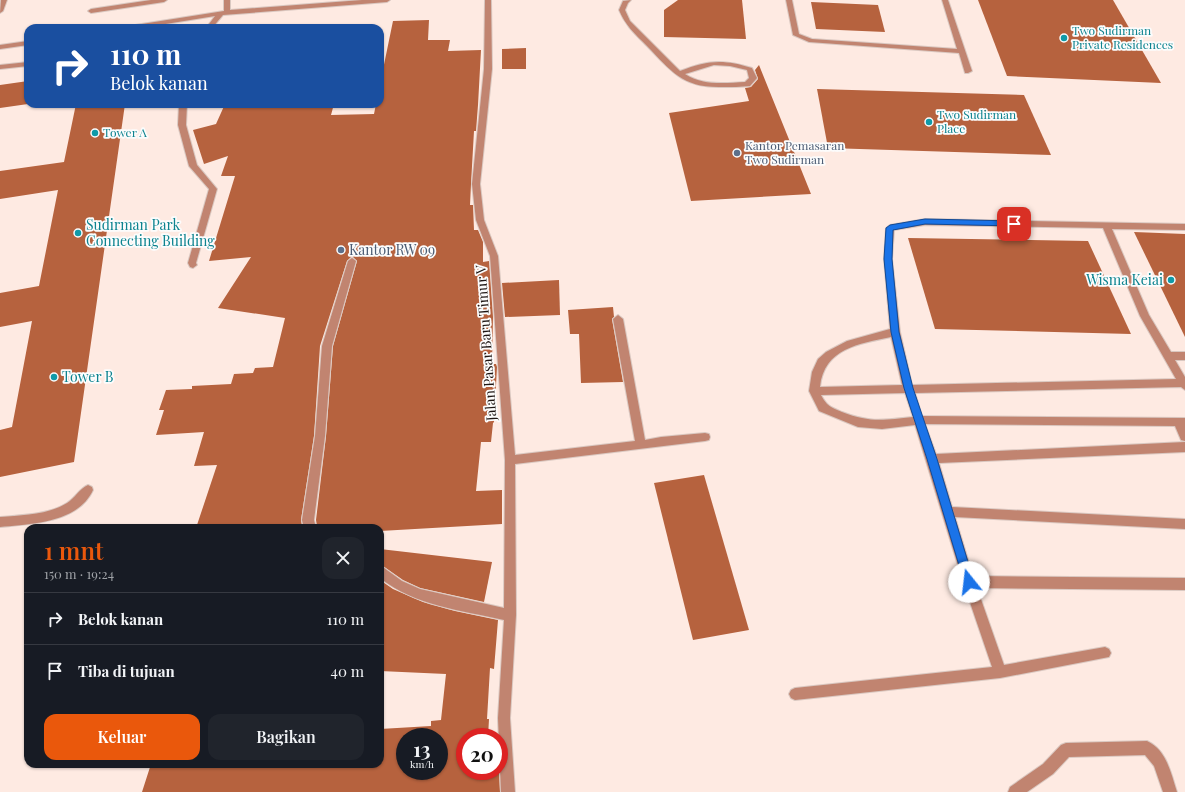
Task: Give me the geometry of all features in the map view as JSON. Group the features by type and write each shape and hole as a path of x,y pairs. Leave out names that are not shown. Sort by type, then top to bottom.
{"street":[{"path":"0,11 4,0"},
{"path":"213,24 224,12 227,0"},
{"path":"153,24 224,12 387,0"},
{"name":"Jalan Pasar Baru Timur V","path":"488,0 488,68 476,184 480,220 494,256 510,460 510,615 504,718 508,792"},
{"path":"628,0 625,2 622,10 627,22 674,70 680,74 694,82 726,86 747,84 753,78 750,68 733,63 718,62 702,64 680,74"},
{"path":"790,0 796,35 811,41 961,51"},
{"path":"945,0 968,71"},
{"path":"91,11 166,2"},
{"path":"0,47 24,44"},
{"path":"0,66 24,64"},
{"path":"183,108 182,125 193,166 214,189 192,264 193,265"},
{"path":"1000,672 969,582 920,420 908,388 895,332 888,259 890,228 925,222 1185,227"},
{"path":"814,391 908,388 1184,384 1145,316 1106,225"},
{"path":"309,524 308,520 320,436 327,346 352,260"},
{"path":"618,319 642,445"},
{"path":"895,332 845,345 828,356 817,371 814,391 823,408 858,423 882,424 920,420 1182,422 1185,437"},
{"path":"1168,356 1185,356"},
{"path":"510,460 705,437"},
{"path":"932,459 1185,447"},
{"path":"0,522 53,515 72,508 82,499 88,490"},
{"path":"948,512 1185,524"},
{"path":"384,574 398,585 419,595 510,615"},
{"path":"969,582 1185,584"},
{"path":"795,694 1000,672 1105,653"},
{"path":"1015,792 1048,769 1066,750 1147,748 1154,751 1170,792"}],"building":[{"path":"678,0 742,0 746,39 664,37 664,10"},
{"name":"Two Sudirman Private Residences","path":"978,0 1113,0 1161,83 1007,76"},
{"path":"811,2 878,5 885,32 816,29"},
{"path":"429,20 428,40 450,40 448,51 481,50 476,131 474,131 470,205 473,205 474,230 478,230 483,242 483,262 489,261 493,317 492,364 496,364 497,367 494,422 491,442 481,442 476,491 502,490 502,524 384,531 384,524 317,524 326,436 333,346 357,261 352,256 347,261 320,346 314,436 301,520 302,524 197,524 217,465 194,466 204,432 156,435 164,410 159,410 166,390 192,389 192,386 231,384 234,374 253,373 255,368 273,367 285,318 218,308 251,257 209,261 235,176 221,176 228,156 204,164 193,130 216,124 223,108 333,108 331,115 374,114 375,108 384,108 384,65 393,21"},
{"path":"526,48 526,69 502,69 502,49"},
{"name":"Kantor Pemasaran Two Sudirman","path":"759,65 811,194 691,201 669,113 749,101 745,88 751,87 758,79 755,70"},
{"path":"24,82 24,105 0,108 0,85"},
{"name":"Two Sudirman Place","path":"817,89 1024,95 1051,155 828,148"},
{"path":"75,108 124,108 74,462 0,477 0,430 12,427 32,321 0,327 0,293 39,286 58,190 0,199 0,171 64,162"},
{"name":"Wisma Keiai","path":"1134,232 1185,234 1185,337"},
{"path":"908,238 1088,241 1131,334 935,329"},
{"path":"559,280 560,315 505,317 502,283"},
{"path":"613,307 614,317 612,319 623,382 581,383 579,334 570,334 568,310"},
{"path":"704,475 749,630 693,640 654,483"},
{"path":"384,549 492,562 484,602 420,588 403,580 384,567"},
{"path":"384,583 393,589 423,602 455,611 498,620 494,669 490,668 487,719 489,719 488,728 456,728 456,780 499,780 500,792 142,792 150,768 384,768 384,729 396,728 396,780 448,780 448,728 397,728 431,726 431,721 441,720 446,674 384,671"}],"place":[{"name":"Two Sudirman Private Residences","path":"1064,38"},
{"name":"Two Sudirman Place","path":"929,122"},
{"name":"Tower A","path":"95,133"},
{"name":"Kantor Pemasaran Two Sudirman","path":"737,153"},
{"name":"Sudirman Park Connecting Building","path":"78,233"},
{"name":"Kantor RW 09","path":"341,250"},
{"name":"Wisma Keiai","path":"1171,280"},
{"name":"Tower B","path":"54,377"}],"route":[{"path":"969,582 920,420 908,388 895,332 888,259 890,228 925,222 1014,224"}]}
